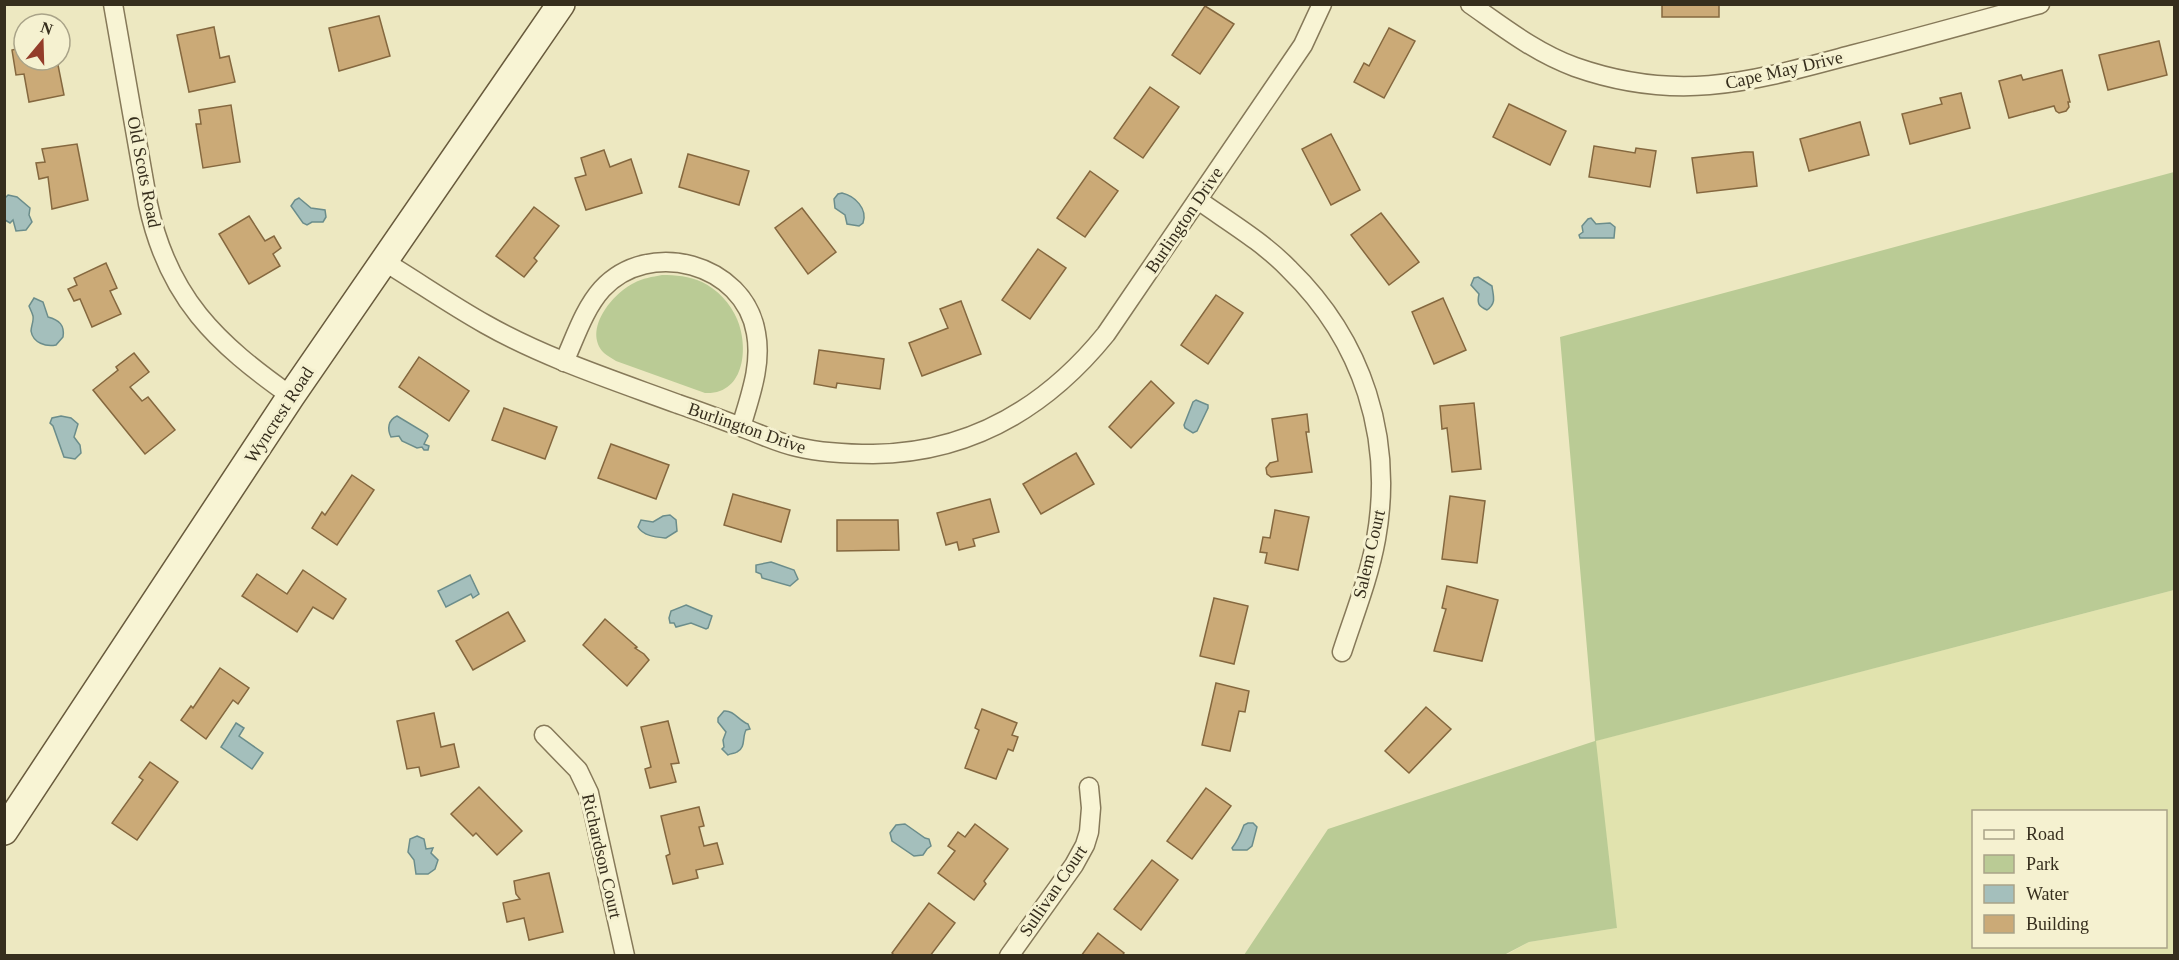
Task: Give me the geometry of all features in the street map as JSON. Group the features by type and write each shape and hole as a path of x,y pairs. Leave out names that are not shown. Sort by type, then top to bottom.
{"street":[{"name":"Old Scots Road","path":"113,4 150,213 165,260 188,302 213,334 247,365 291,396"},
{"name":"Wyncrest Road","path":"6,825 291,396 561,4"},
{"name":"Burlington Drive","path":"385,261 485,325 564,362 794,447 822,453 842,454 913,452 944,446 987,431 1033,404 1087,358 1106,334 1303,45 1322,4"},
{"name":"Cape May Drive","path":"1470,4 1528,44 1573,66 1610,78 1691,88 1756,80 2040,4"},
{"name":"Salem Court","path":"1198,200 1269,251 1312,292 1346,342 1359,368 1370,401 1381,456 1380,510 1368,572 1342,652"},
{"path":"564,362 593,302 602,288 620,274 631,268 658,261 684,263 706,269 732,288 744,304 756,332 759,355 754,383 741,427"},
{"name":"Richardson Court","path":"544,735 578,770 589,793 625,956"},
{"name":"Sullivan Court","path":"1009,956 1074,865 1085,845 1089,832 1091,808 1089,788"}],"green space":[{"path":"2174,172 2174,590 1596,741 1617,928 1529,942 1504,955 1244,955 1328,829 1595,741 1560,337"},
{"path":"662,275 692,278 708,285 727,303 737,319 743,343 740,367 736,378 729,386 718,392 705,393 616,361 604,353 598,344 596,334 598,323 609,303 637,281"},
{"path":"2174,590 2174,955 1504,956 1529,942 1617,928 1595,741"}],"water":[{"path":"842,193 856,200 862,208 864,218 863,223 859,226 847,224 845,215 835,208 834,199"},
{"path":"8,195 17,197 30,208 29,215 32,222 26,230 16,231 13,220 10,223 5,220 5,198"},
{"path":"299,198 311,208 325,210 326,217 323,222 312,222 307,225 303,223 291,206"},
{"path":"1591,218 1596,224 1610,223 1615,227 1614,238 1580,238 1579,235 1583,232 1582,226"},
{"path":"1478,277 1492,286 1493,302 1487,310 1479,304 1479,294 1471,285 1474,278"},
{"path":"34,298 43,302 48,317 58,321 62,326 63,337 56,345 40,343 32,335 33,316 29,306"},
{"path":"1196,400 1208,405 1208,408 1197,431 1193,433 1184,425 1193,402"},
{"path":"61,416 71,418 78,424 74,437 80,445 81,453 75,459 64,457 50,423 52,418"},
{"path":"397,416 427,434 424,444 429,446 428,450 402,441 399,436 391,437 389,425"},
{"path":"670,515 676,520 677,531 666,538 646,534 638,527 641,520 653,522"},
{"path":"771,562 794,570 798,579 790,586 762,578 761,574 756,572 756,565"},
{"path":"470,575 479,594 473,598 471,594 446,607 438,591"},
{"path":"686,605 712,616 708,628 691,623 676,627 674,623 670,623 671,611"},
{"path":"724,711 734,714 748,724 750,729 746,730 740,750 728,755 722,749 726,732 718,722 718,718"},
{"path":"236,723 244,728 239,736 263,753 252,769 221,747"},
{"path":"1253,823 1257,827 1252,846 1247,850 1233,850 1244,825"},
{"path":"905,824 929,839 931,846 923,855 914,856 892,841 890,833 896,825"},
{"path":"417,836 424,839 426,849 433,848 431,853 438,860 435,869 428,874 416,874 414,860 408,852 410,839"}],"building":[{"path":"1662,4 1719,4 1719,17 1662,17"},
{"path":"1205,6 1234,24 1200,74 1172,55"},
{"path":"379,16 390,56 339,71 329,28"},
{"path":"214,27 220,58 229,56 235,82 189,92 177,35"},
{"path":"1389,28 1415,41 1384,98 1354,82 1364,63 1369,66"},
{"path":"2159,41 2167,75 2108,90 2099,55"},
{"path":"2062,70 2070,102 2068,102 2069,107 2066,111 2059,113 2054,106 2009,118 1999,81 2021,75 2023,80"},
{"path":"16,72 59,72 64,95 29,102 24,74 16,75"},
{"path":"1150,87 1179,107 1143,158 1114,138"},
{"path":"1961,93 1970,128 1910,144 1902,114 1942,104 1940,98"},
{"path":"1509,104 1566,131 1550,165 1493,137"},
{"path":"231,105 240,162 203,168 196,124 201,124 199,110"},
{"path":"1860,122 1869,155 1809,171 1800,139"},
{"path":"1331,134 1360,190 1331,205 1302,149"},
{"path":"77,144 88,200 52,209 48,177 39,179 36,163 45,162 42,149"},
{"path":"1594,146 1635,153 1636,148 1656,151 1650,187 1589,177"},
{"path":"604,150 610,167 631,159 642,193 586,210 575,178 586,175 581,158"},
{"path":"1753,152 1757,186 1697,193 1692,158"},
{"path":"688,154 749,171 739,205 679,187"},
{"path":"1090,171 1118,191 1085,237 1057,218"},
{"path":"534,207 559,226 534,258 537,261 524,277 496,256"},
{"path":"802,208 836,252 808,274 775,228"},
{"path":"1381,213 1419,262 1389,285 1351,235"},
{"path":"249,216 265,241 274,236 281,248 273,254 280,266 249,284 219,234"},
{"path":"1038,249 1066,268 1030,319 1002,300"},
{"path":"106,263 117,288 110,291 121,314 92,327 80,299 74,301 68,289 77,285 74,278"},
{"path":"1216,295 1243,313 1208,364 1181,345"},
{"path":"1443,298 1466,350 1434,364 1412,312"},
{"path":"961,301 981,354 922,376 909,343 948,328 940,309"},
{"path":"819,350 884,359 880,389 837,383 836,388 814,384"},
{"path":"134,353 149,372 130,387 142,401 148,397 175,430 145,454 93,390 118,370 116,367"},
{"path":"419,357 469,391 449,421 399,387"},
{"path":"1151,381 1174,403 1131,448 1109,427"},
{"path":"1474,403 1481,469 1452,472 1447,428 1442,429 1440,406"},
{"path":"504,408 557,427 545,459 492,440"},
{"path":"1307,414 1309,432 1306,432 1312,472 1271,477 1267,474 1266,468 1270,463 1278,461 1272,419"},
{"path":"611,444 669,465 656,499 598,478"},
{"path":"1076,453 1094,484 1041,514 1023,484"},
{"path":"352,475 374,490 337,545 312,528 322,512 325,515"},
{"path":"733,494 790,510 781,542 724,525"},
{"path":"1450,496 1485,501 1477,563 1442,559"},
{"path":"990,499 999,532 973,539 975,546 959,550 957,542 946,545 937,513"},
{"path":"1275,510 1309,517 1298,570 1265,563 1267,553 1260,552 1263,537 1270,538"},
{"path":"837,520 898,520 899,550 837,551"},
{"path":"303,570 346,599 333,619 313,607 297,632 242,596 257,574 287,594"},
{"path":"1447,586 1498,600 1482,661 1434,651 1446,609 1442,608"},
{"path":"1214,598 1248,606 1234,664 1200,656"},
{"path":"508,612 525,641 473,670 456,641"},
{"path":"605,619 649,660 627,686 583,645"},
{"path":"220,668 249,688 238,704 233,700 206,739 181,720 191,706 193,708"},
{"path":"1216,683 1249,691 1245,712 1239,711 1230,751 1202,745"},
{"path":"1426,707 1451,729 1409,773 1385,751"},
{"path":"982,709 1017,723 1012,735 1018,737 1013,751 1008,749 996,779 965,768 979,730 975,728"},
{"path":"434,713 441,747 454,744 459,767 421,776 419,767 407,769 397,721"},
{"path":"668,721 679,763 671,764 676,782 650,788 645,769 651,767 641,727"},
{"path":"150,762 178,782 137,840 112,823 143,780 139,777"},
{"path":"479,787 522,831 497,855 476,833 473,836 451,814"},
{"path":"1206,788 1231,806 1192,859 1167,841"},
{"path":"699,807 704,826 699,827 704,846 717,843 723,864 696,870 698,878 673,884 666,856 670,854 661,816"},
{"path":"975,824 1008,849 984,881 986,884 974,900 938,873 955,851 948,846 958,832 965,837"},
{"path":"1152,860 1178,880 1141,930 1114,909"},
{"path":"549,873 563,932 529,940 524,918 507,922 503,903 520,899 516,894 514,881"},
{"path":"929,903 955,923 930,956 895,956 892,953"},
{"path":"1098,933 1124,953 1122,956 1081,956"}]}
